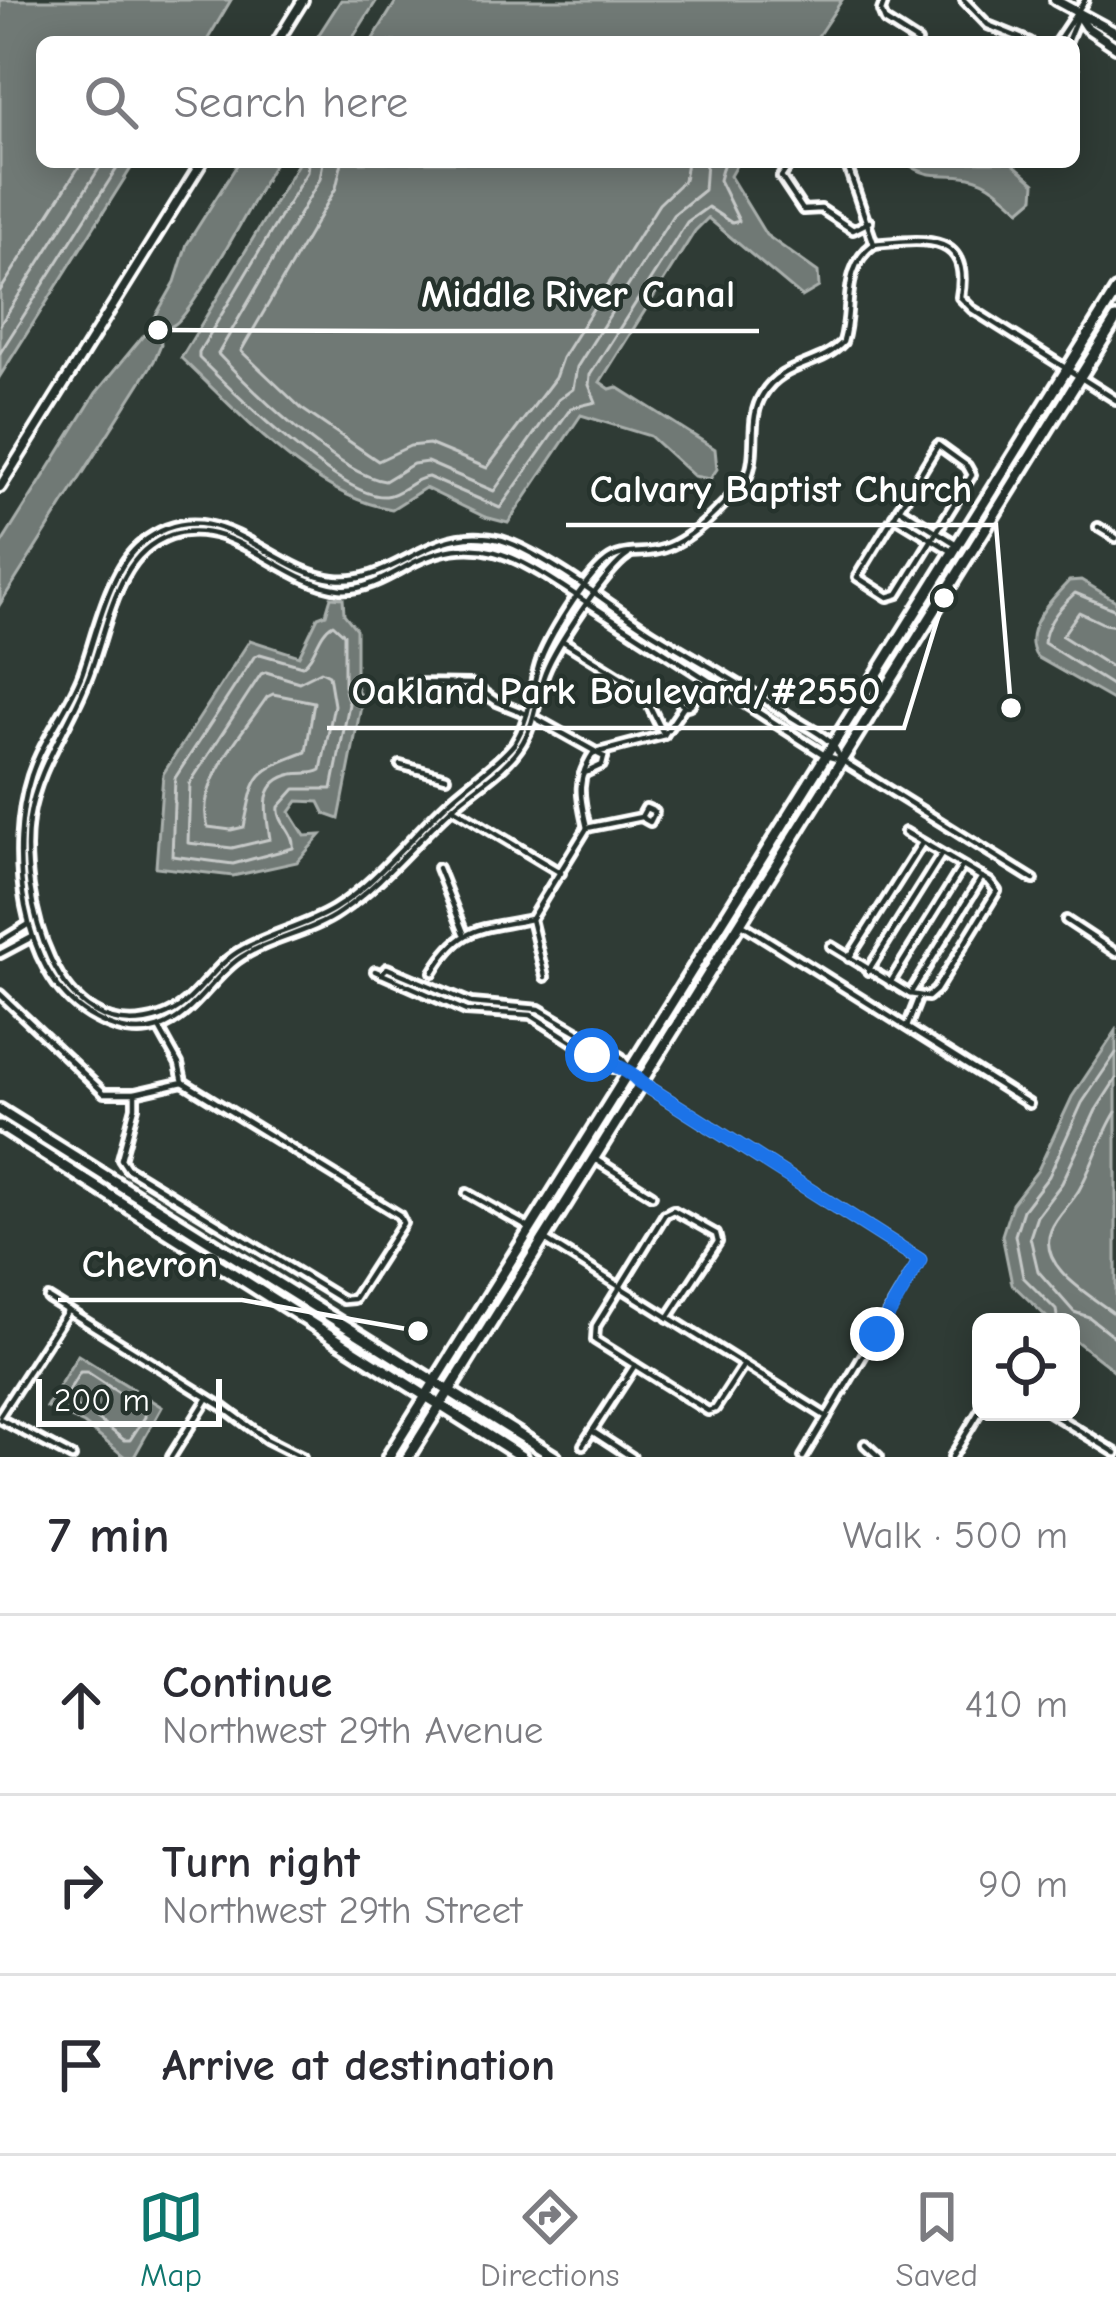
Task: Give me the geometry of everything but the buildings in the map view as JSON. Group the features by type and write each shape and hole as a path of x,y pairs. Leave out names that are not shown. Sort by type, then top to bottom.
{"main road":[{"path":"388,1457 1116,291"},
{"path":"408,1457 1116,320"},
{"path":"965,533 969,554"},
{"path":"955,549 963,557 960,568"},
{"path":"735,903 739,922"},
{"path":"725,918 725,944"},
{"path":"0,1110 555,1457"},
{"path":"0,1126 522,1457"},
{"path":"539,1217 542,1238"},
{"path":"531,1229 532,1256"}],"street":[{"path":"281,36 303,0"},
{"path":"964,0 988,25 1015,36"},
{"path":"1055,0 1116,33"},
{"path":"1061,36 1085,0"},
{"path":"883,3 886,21 909,36"},
{"path":"1069,36 1077,14"},
{"path":"1077,14 1087,27 1116,46"},
{"path":"0,487 198,168"},
{"path":"787,168 781,177 802,210 821,208 853,230 869,222"},
{"path":"848,168 874,244"},
{"path":"531,716 543,654 584,587 613,557 676,543 746,480 752,469 760,399 785,370 830,354 843,342 851,273 862,253 874,244 926,240 949,248 962,268 960,297 972,309 1116,400"},
{"path":"938,445 972,475 898,594 888,597 857,577 899,508 938,445"},
{"path":"899,508 955,549"},
{"path":"894,516 955,549"},
{"path":"633,553 611,567 594,595 546,668 511,760 450,805 393,862 330,914 238,959 183,1014 159,1028 127,1030 77,1007 51,976 29,924 20,847 31,777 42,747 74,693 120,568 148,539 177,526 222,528 314,574 347,580 375,574 440,541 490,537 520,547 594,595 833,744 841,760"},
{"path":"1098,527 1116,538"},
{"path":"330,914 235,953 193,997 155,1018 118,1019 98,1013 76,999 58,977 32,892 27,835 32,803 44,767 87,681 122,582 141,554 166,537 197,531 225,538 314,583 352,589 439,551 485,548 532,566 826,756 841,760 1034,880"},
{"path":"563,641 642,690 664,736"},
{"path":"408,683 471,684 497,702 531,716 596,755 602,765 580,778"},
{"path":"433,972 449,946 464,934 531,919 587,828 580,778 596,755 664,736 684,706"},
{"path":"594,766 596,755"},
{"path":"400,765 446,777"},
{"path":"450,805 561,873"},
{"path":"587,828 641,817"},
{"path":"904,832 982,877 997,891 936,990 919,998 908,1027"},
{"path":"849,958 922,843"},
{"path":"868,971 941,855"},
{"path":"890,983 962,867"},
{"path":"438,868 464,934"},
{"path":"910,994 982,877"},
{"path":"531,919 545,977"},
{"path":"1066,920 1116,953"},
{"path":"739,922 1029,1104"},
{"path":"0,942 29,924"},
{"path":"0,954 33,937"},
{"path":"831,946 919,998"},
{"path":"378,972 466,1011 531,1006 621,1057 640,1082 920,1260 803,1457"},
{"path":"0,994 104,1094 135,1093 183,1082 400,1215 403,1222 354,1299 343,1300 127,1168 121,1159 135,1093"},
{"path":"528,1015 531,1006"},
{"path":"510,1009 614,1067 630,1070"},
{"path":"159,1028 179,1064 183,1082"},
{"path":"593,1158 652,1196"},
{"path":"467,1193 531,1229"},
{"path":"668,1318 718,1242 716,1234 673,1210 665,1214 620,1287 594,1333 595,1340 708,1411 716,1409 743,1366"},
{"path":"542,1238 827,1418"},
{"path":"48,1298 266,1439 302,1457"},
{"path":"68,1310 0,1417 72,1457"},
{"path":"583,1445 634,1365"},
{"path":"171,1457 208,1398"},
{"path":"952,1457 974,1421"},
{"path":"1064,1421 1116,1453"},
{"path":"592,1432 632,1457"},
{"path":"866,1444 879,1457"}],"water":[{"path":"0,0 231,0 210,36 36,36 36,168 131,168 0,376"},
{"path":"341,0 377,0 354,36 318,36"},
{"path":"397,0 842,0 818,36 375,36"},
{"path":"235,168 272,168 197,297 160,334 154,361 0,604 0,546 96,393 143,336 153,331 187,244"},
{"path":"295,168 735,168 730,176 766,235 818,272 819,287 802,297 708,218 695,231 600,382 610,389 617,387 715,449 717,469 710,479 694,476 650,436 581,415 508,523 425,488 392,509 333,488 278,449 181,358"},
{"path":"914,168 1018,168 1035,183 1034,198 1020,210 977,179"},
{"path":"1081,580 1116,601 1116,702 1037,657 1033,647 1035,626 1047,606 1069,581"},
{"path":"331,597 343,598 344,614 356,629 356,686 362,701 339,819 325,814 319,802 298,801 290,812 305,836 321,835 297,862 233,876 156,867 163,774 250,640 299,656 318,617 326,614"},
{"path":"1116,1031 1116,1372 1080,1344 1080,1313 1043,1313 1012,1284 1002,1235 1012,1204 1038,1170 1072,1097"},
{"path":"78,1355 162,1407 134,1457 125,1457 84,1424 46,1407"}],"place":[{"name":"Middle River Canal","path":"158,330"},
{"name":"Oakland Park Boulevard/#2550","path":"944,598"},
{"name":"Calvary Baptist Church","path":"1011,708"},
{"name":"Chevron","path":"418,1331"}],"route":[{"path":"592,1055 630,1070 640,1082 920,1260 877,1334"}]}
